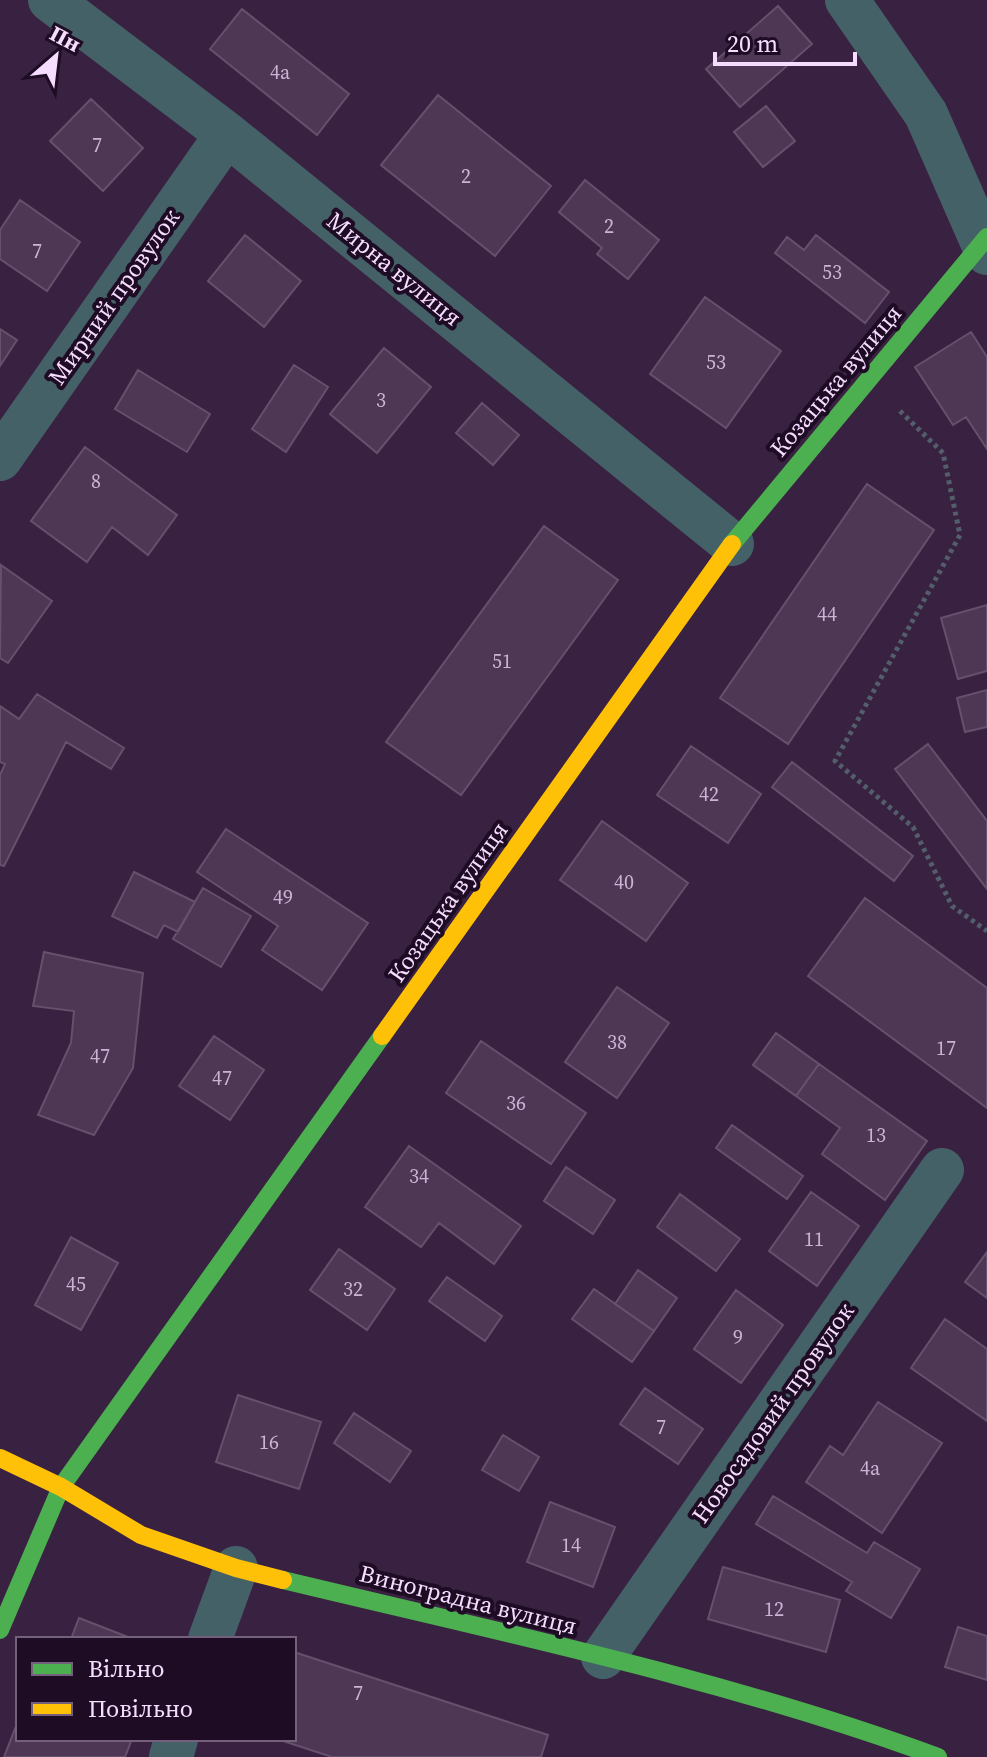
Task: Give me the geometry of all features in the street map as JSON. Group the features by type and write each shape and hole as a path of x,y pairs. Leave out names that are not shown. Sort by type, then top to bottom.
{"street":[{"name":"Мирна вулиця","path":"50,0 227,134 732,544"},
{"path":"847,0 926,114 985,244"},
{"name":"Мирний провулок","path":"0,459 227,134"},
{"name":"Козацька вулиця","path":"0,1630 61,1487 732,544 985,244"},
{"name":"Новосадовий провулок","path":"603,1657 942,1170"},
{"name":"Виноградна вулиця","path":"0,1458 61,1487 141,1535 236,1568 603,1657 859,1728 938,1757"},
{"path":"211,1637 236,1568"}],"path":[{"path":"868,380 943,453 960,535 835,761 913,827 952,906 987,931"}],"building":[{"path":"778,6 812,44 740,107 706,69"},
{"path":"242,9 349,94 317,135 210,49"},
{"path":"438,95 551,186 495,256 381,165"},
{"path":"91,99 143,148 103,191 50,141"},
{"path":"766,106 795,141 763,167 734,132"},
{"path":"585,180 659,240 628,279 597,254 602,248 559,212"},
{"path":"20,200 80,242 47,291 0,259 0,230"},
{"path":"245,235 301,281 264,327 208,281"},
{"path":"816,235 889,292 865,323 775,253 787,237 804,250"},
{"path":"705,297 781,351 726,428 650,374"},
{"path":"0,329 17,340 0,366"},
{"path":"971,332 987,357 987,449 966,417 953,425 915,367"},
{"path":"384,348 431,387 377,453 330,414"},
{"path":"294,365 328,387 286,452 252,429"},
{"path":"138,370 210,414 187,452 115,409"},
{"path":"482,403 519,435 493,465 456,433"},
{"path":"85,447 177,515 148,555 112,527 87,562 31,521"},
{"path":"867,484 934,530 788,744 720,698"},
{"path":"544,526 618,580 461,795 386,742"},
{"path":"1,565 52,601 8,663 0,658"},
{"path":"987,605 987,671 958,679 941,618"},
{"path":"987,690 987,727 965,732 957,698"},
{"path":"37,694 124,748 111,769 66,742 4,866 0,865 0,775 5,764 0,762 0,706 19,719"},
{"path":"928,744 987,821 987,889 895,769"},
{"path":"691,746 761,794 728,843 657,795"},
{"path":"792,762 913,856 894,881 772,787"},
{"path":"602,821 688,883 646,941 560,880"},
{"path":"226,829 368,923 322,990 262,950 278,926 197,872"},
{"path":"134,872 195,902 178,932 164,925 157,938 112,916"},
{"path":"203,888 251,916 221,967 173,939"},
{"path":"865,898 987,988 987,1108 808,976"},
{"path":"44,952 143,973 133,1068 94,1135 38,1115 71,1043 74,1011 33,1006"},
{"path":"617,987 669,1023 617,1098 565,1062"},
{"path":"776,1033 819,1064 796,1096 753,1065"},
{"path":"214,1036 264,1070 230,1120 179,1086"},
{"path":"481,1041 586,1113 551,1164 446,1093"},
{"path":"819,1064 927,1141 885,1200 822,1154 840,1128 796,1096"},
{"path":"732,1125 803,1176 787,1199 716,1148"},
{"path":"409,1146 521,1226 494,1264 439,1223 421,1247 365,1207"},
{"path":"566,1167 615,1200 593,1234 544,1201"},
{"path":"811,1192 859,1226 817,1286 769,1251"},
{"path":"680,1194 740,1239 716,1271 657,1227"},
{"path":"71,1237 118,1263 81,1330 35,1305"},
{"path":"339,1249 395,1289 367,1330 310,1290"},
{"path":"987,1252 987,1298 965,1282"},
{"path":"638,1270 677,1298 654,1331 615,1304"},
{"path":"447,1277 502,1316 485,1341 429,1301"},
{"path":"594,1289 654,1331 632,1362 572,1319"},
{"path":"736,1290 783,1325 741,1383 694,1349"},
{"path":"945,1319 987,1349 987,1421 911,1368"},
{"path":"645,1388 703,1429 678,1464 620,1424"},
{"path":"238,1395 321,1422 299,1489 216,1462"},
{"path":"878,1402 942,1443 882,1533 806,1482 830,1446 843,1455"},
{"path":"354,1413 411,1451 390,1482 334,1443"},
{"path":"503,1435 539,1457 519,1491 482,1470"},
{"path":"773,1496 867,1553 874,1542 920,1569 891,1618 846,1591 852,1582 756,1524"},
{"path":"550,1502 615,1527 593,1587 527,1562"},
{"path":"723,1567 840,1600 826,1652 708,1619"},
{"path":"79,1618 128,1637 72,1637"},
{"path":"958,1627 987,1636 987,1680 945,1667"},
{"path":"296,1653 548,1735 541,1757 332,1757 283,1741 296,1741"},
{"path":"16,1726 16,1741 131,1741 125,1757 4,1757"}],"traffic: fast":[{"path":"732,544 987,237"},
{"path":"0,1630 61,1487 382,1036"},
{"path":"283,1580 696,1681 858,1729 938,1757"}],"traffic: slow":[{"path":"382,1036 732,544"},
{"path":"0,1458 61,1487 141,1535 236,1568 283,1580"}]}
